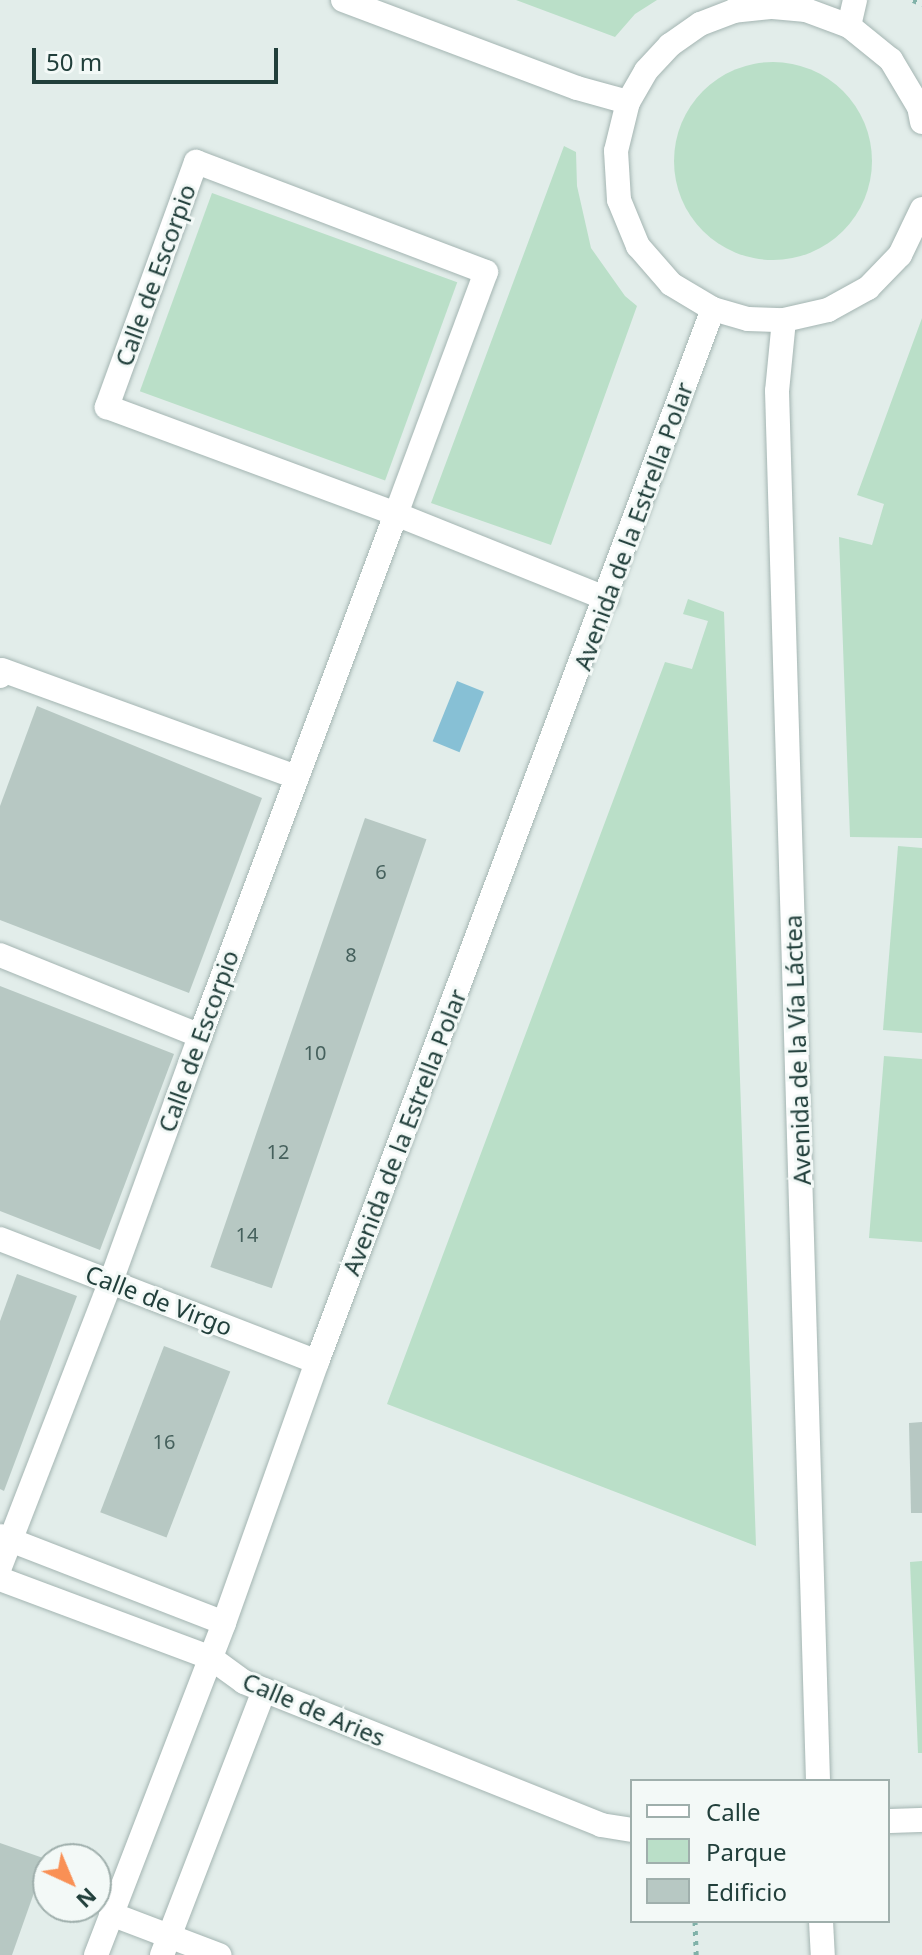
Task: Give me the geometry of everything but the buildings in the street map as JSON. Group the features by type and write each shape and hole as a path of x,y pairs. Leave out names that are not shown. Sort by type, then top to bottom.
{"street":[{"path":"343,0 577,88 628,102"},
{"path":"849,26 855,0"},
{"path":"922,122 919,107 891,60 849,26 808,5 770,7 746,10 700,24 670,45 646,71 628,102 616,151 619,200 638,246 671,284 713,309 748,319 784,320 828,310 868,288 900,255 922,213"},
{"name":"Calle de Escorpio","path":"0,1567 5,1538 111,1281 296,777 396,514 486,272 196,162 107,407 396,514 607,599"},
{"name":"Avenida de la Estrella Polar","path":"112,1911 211,1658 317,1362 607,599 713,309"},
{"name":"Avenida de la Vía Láctea","path":"784,320 777,391 818,1779"},
{"path":"0,676 2,670 296,777"},
{"path":"0,955 200,1036"},
{"name":"Calle de Virgo","path":"0,1239 317,1362"},
{"path":"5,1538 224,1623"},
{"name":"Calle de Aries","path":"0,1579 211,1658 244,1682 601,1825 630,1830"},
{"path":"166,1946 264,1690"},
{"path":"890,1821 922,1820"},
{"path":"112,1915 166,1946 219,1955"},
{"name":"Avenida de la Estrella Polar","path":"96,1955 108,1923"},
{"path":"821,1923 823,1955"}],"path":[{"path":"913,0 922,4"},
{"path":"695,1923 696,1955"}],"green space":[{"path":"516,0 657,0 635,14 615,37"},
{"path":"773,62 811,69 843,91 865,123 872,161 865,199 843,231 811,253 773,260 735,253 703,231 681,199 674,161 681,123 703,91 735,69"},
{"path":"564,146 576,152 577,186 591,248 625,296 637,306 551,545 431,503"},
{"path":"212,193 457,282 385,481 140,391"},
{"path":"922,318 922,838 850,837 839,537 872,545 884,504 857,495"},
{"path":"688,599 724,612 756,1546 387,1404 665,662 692,669 708,621 683,614"},
{"path":"898,846 922,848 922,1033 883,1030"},
{"path":"884,1056 922,1059 922,1242 869,1238"},
{"path":"922,1561 922,1753 918,1753 910,1562"}],"water":[{"path":"457,681 484,692 460,752 433,741"}]}
